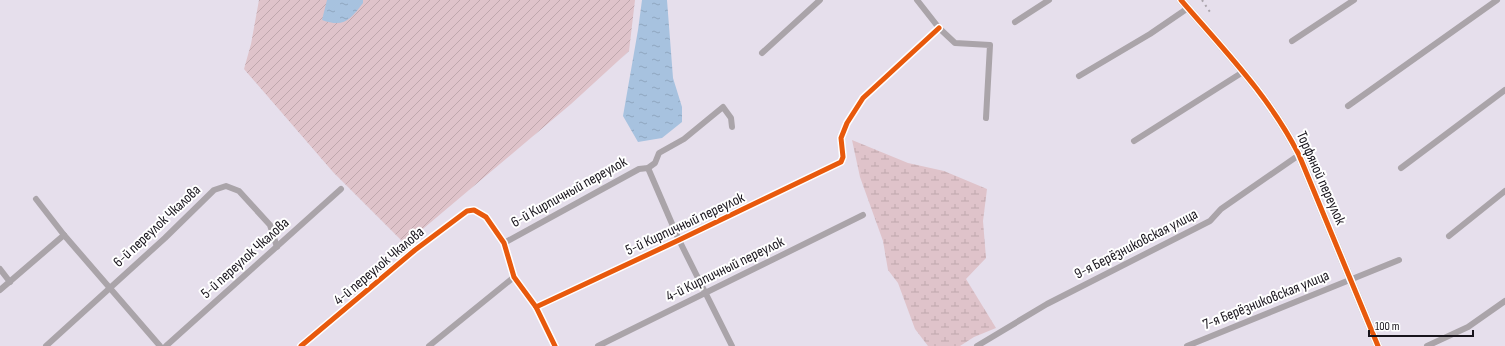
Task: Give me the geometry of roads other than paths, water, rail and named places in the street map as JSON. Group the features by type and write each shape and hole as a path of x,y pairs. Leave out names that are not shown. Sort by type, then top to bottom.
{"street":[{"path":"762,53 820,0"},
{"path":"917,0 939,28 955,42 990,44 986,118"},
{"path":"1015,22 1049,0"},
{"name":"Торфяной переулок","path":"1181,0 1243,72 1273,110 1299,155 1352,279 1378,346"},
{"path":"1292,41 1354,0"},
{"path":"1348,106 1496,0"},
{"path":"1079,76 1150,34 1188,8"},
{"name":"5-й Кирпичный переулок","path":"536,307 679,240 843,160 842,138 847,123 862,98 939,28"},
{"path":"1134,141 1243,72"},
{"path":"1402,168 1505,90"},
{"name":"6-й Кирпичный переулок","path":"504,244 639,169 648,168 655,163 659,153 684,139 722,107 731,118 732,127"},
{"name":"9-я Берёзниковская улица","path":"977,346 1047,304 1210,221 1221,209 1299,155"},
{"path":"648,168 679,240 732,346"},
{"name":"6-й переулок Чкалова","path":"46,346 214,190 226,186 238,191 270,225 278,247"},
{"name":"5-й переулок Чкалова","path":"166,346 341,189"},
{"path":"1448,236 1505,191"},
{"path":"36,199 64,235 111,287 160,346"},
{"name":"4-й переулок Чкалова","path":"302,346 415,250 466,211 474,210 486,217 504,244"},
{"name":"4-й Кирпичный переулок","path":"598,346 863,215"},
{"path":"0,290 64,235"},
{"path":"504,244 514,276 536,307 554,346"},
{"name":"7-я Берёзниковская улица","path":"1187,346 1399,260"},
{"path":"0,269 10,282"},
{"path":"429,346 514,276"},
{"path":"1427,346 1468,327 1505,301"}],"water":[{"path":"327,0 363,0 363,3 346,21 336,23 322,20"},
{"path":"642,0 667,0 673,78 682,107 682,122 662,138 638,142 623,116"}],"railway":[{"path":"1202,0 1210,12"}]}
